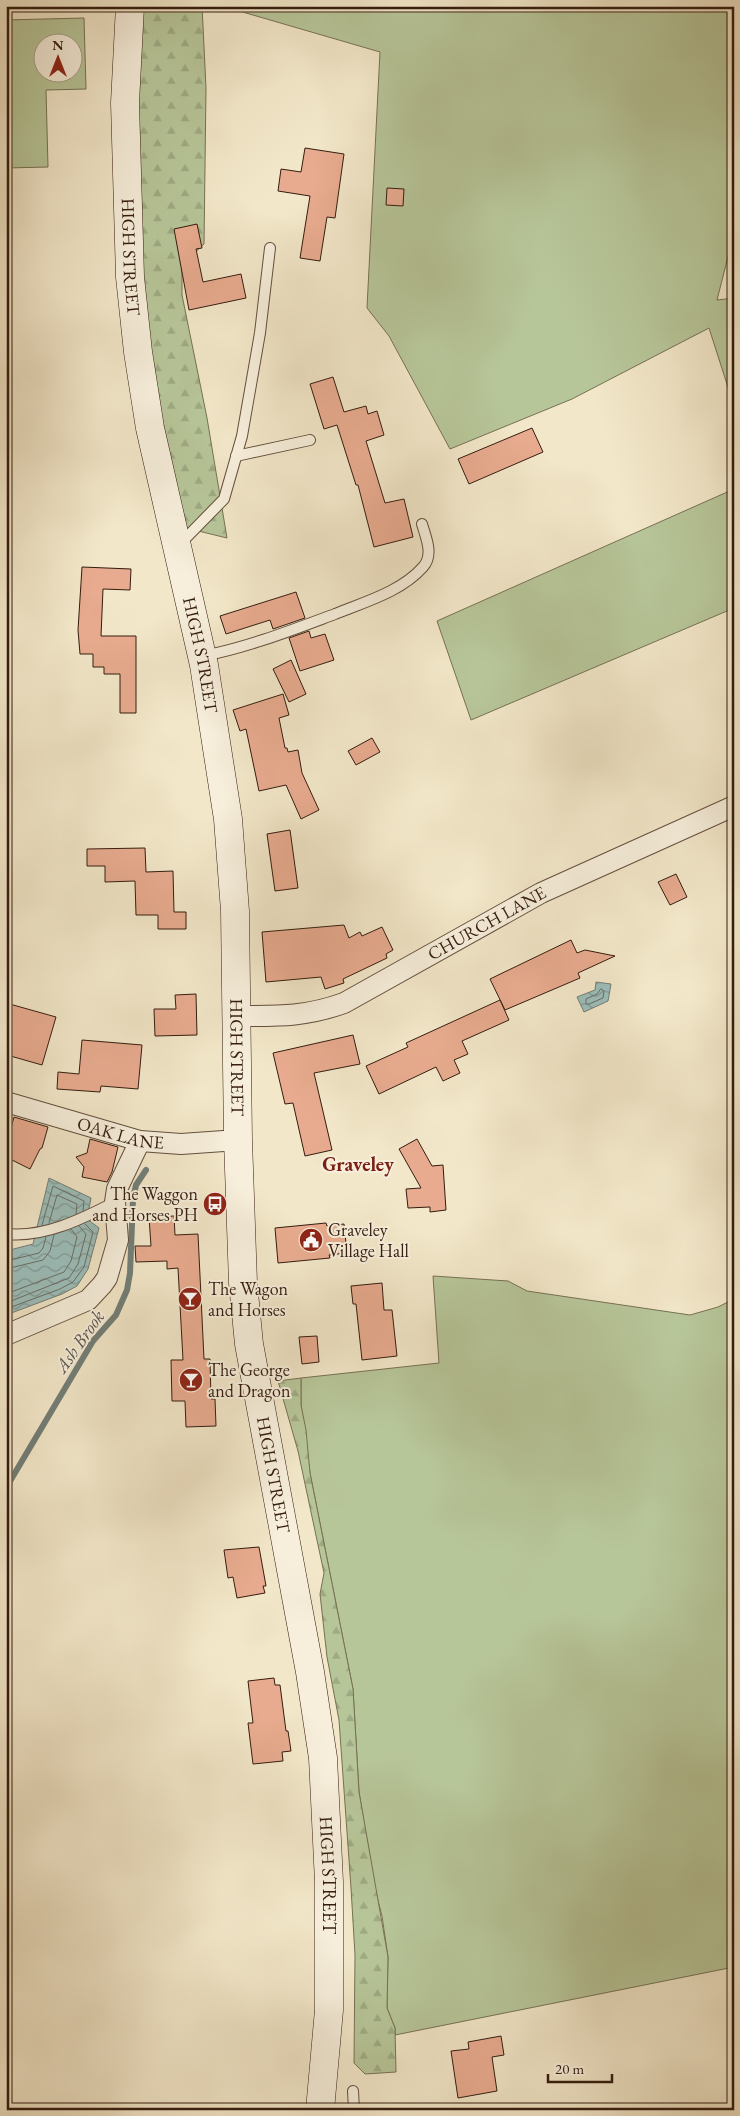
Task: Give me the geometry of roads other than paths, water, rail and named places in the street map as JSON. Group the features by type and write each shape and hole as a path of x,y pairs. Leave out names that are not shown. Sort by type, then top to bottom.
{"main road":[{"name":"HIGH STREET","path":"130,6 125,102 130,277 138,352 150,428 202,656 228,819 235,910 238,1016 238,1140 243,1283 249,1344 310,1672 323,1758 328,1882 329,2010 320,2110"}],"street":[{"name":"CHURCH LANE","path":"238,1016 289,1016 319,1012 344,1003 542,892 733,808"},
{"name":"OAK LANE","path":"6,1102 140,1140 181,1144 238,1140"},
{"path":"6,1335 88,1300 107,1278 118,1240 115,1202 117,1189 140,1140"}],"lane":[{"path":"177,546 224,499 242,436 260,333 270,248"},
{"path":"236,456 310,440"},
{"path":"202,656 235,650 395,589 424,567 429,551 422,524"},
{"path":"6,1234 23,1236 59,1227 92,1214 115,1202"},
{"path":"353,2090 354,2110"}],"water":[{"path":"596,982 611,984 608,1001 584,1012 577,997 595,990"},
{"path":"49,1178 91,1198 87,1219 99,1228 88,1269 77,1286 62,1294 6,1315 6,1251 33,1244"}],"waterway":[{"name":"Ash Brook","path":"6,1488 93,1341 116,1315 127,1290 130,1273 133,1199 136,1185 146,1170"}],"place":[{"name":"The Waggon and Horses PH","path":"215,1204"},
{"name":"Graveley Village Hall","path":"311,1240"},
{"name":"The Wagon and Horses","path":"190,1299"},
{"name":"The George and Dragon","path":"191,1380"}],"district":[{"name":"Graveley","path":"358,1164"}]}
